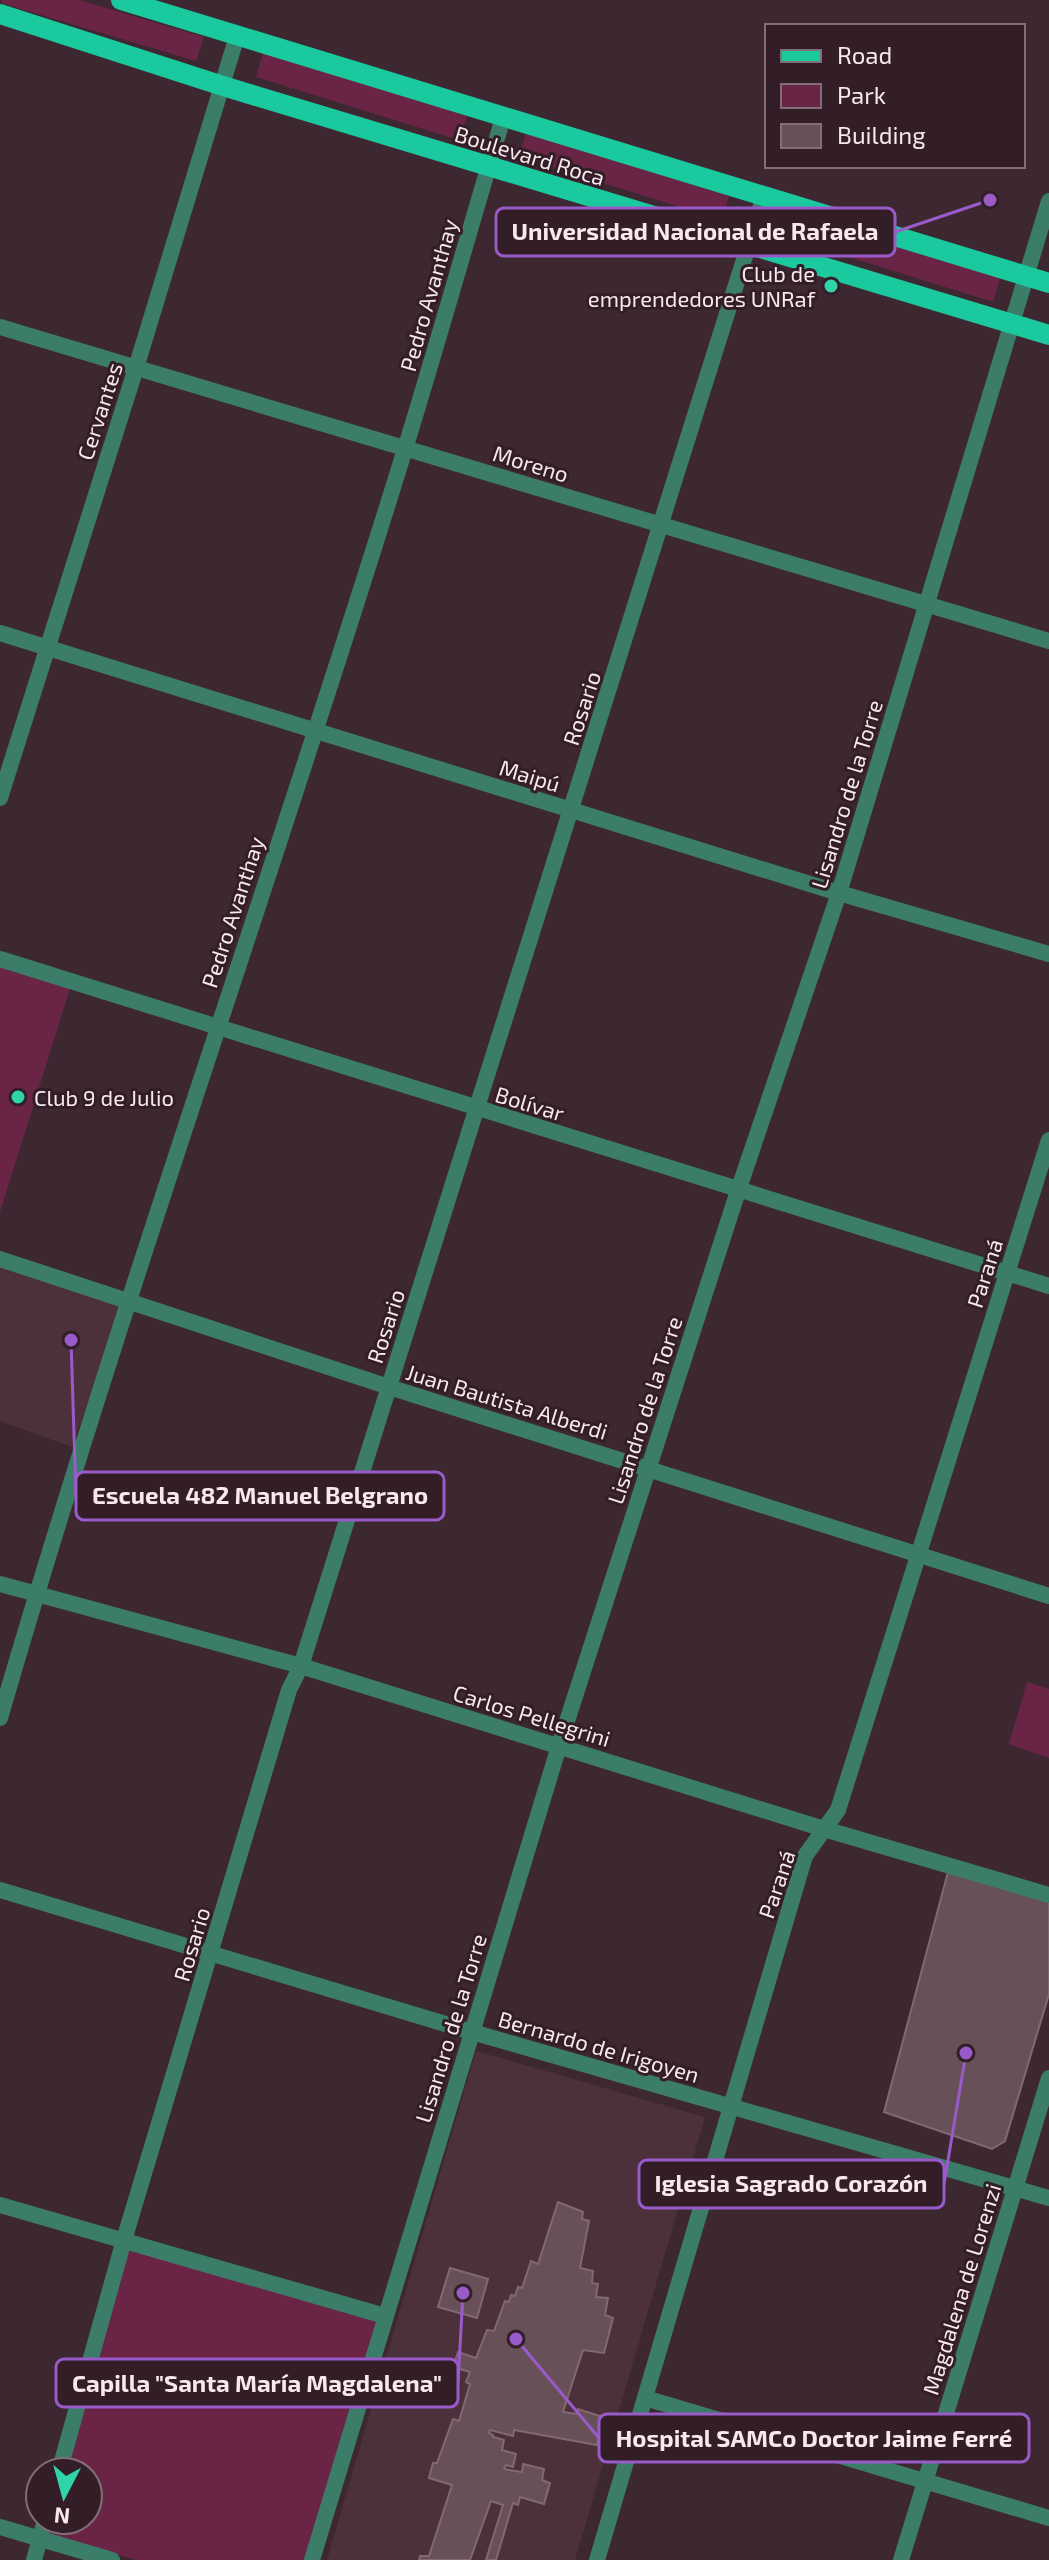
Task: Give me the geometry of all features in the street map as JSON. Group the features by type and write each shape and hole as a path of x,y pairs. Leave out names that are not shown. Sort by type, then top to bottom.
{"main road":[{"name":"Boulevard Roca","path":"121,0 1049,283"},
{"name":"Boulevard Roca","path":"0,14 223,86 1049,335"}],"street":[{"name":"Cervantes","path":"0,798 237,36"},
{"name":"Pedro Avanthay","path":"0,1718 36,1595 406,448 503,118"},
{"name":"Rosario","path":"63,2456 124,2240 289,1690 301,1666 764,196"},
{"name":"Lisandro de la Torre","path":"312,2560 559,1746 647,1468 839,893 1049,201"},
{"name":"Moreno","path":"0,327 1049,641"},
{"name":"Maipú","path":"0,633 571,811 1049,954"},
{"name":"Bolívar","path":"0,959 476,1110 1049,1286"},
{"name":"Paraná","path":"597,2560 805,1856 838,1810 916,1554 1049,1140"},
{"name":"Juan Bautista Alberdi","path":"0,1259 389,1387 1049,1596"},
{"name":"Carlos Pellegrini","path":"0,1584 301,1666 824,1829 1049,1895"},
{"name":"Bernardo de Irigoyen","path":"0,1890 472,2032 1049,2198"},
{"name":"Magdalena de Lorenzi","path":"901,2560 1049,2078"},
{"path":"0,2205 385,2316"},
{"path":"645,2398 1049,2518"},
{"path":"0,2527 112,2560"},
{"path":"34,2560 41,2536"}],"shaded area":[{"path":"0,1259 122,1306 72,1447 0,1421"},
{"path":"476,2051 705,2117 575,2560 327,2560"}],"green space":[{"path":"2,0 79,0 204,37 196,61 1,3"},
{"path":"263,53 467,116 459,140 256,77"},
{"path":"526,133 729,196 722,220 519,157"},
{"path":"787,211 1000,278 993,302 779,235"},
{"name":"Club 9 de Julio","path":"0,960 72,982 0,1212"},
{"path":"1027,1682 1049,1689 1049,1758 1009,1744"},
{"path":"128,2247 377,2320 305,2560 136,2560 52,2536 104,2536 104,2456 68,2456"}],"building":[{"path":"948,1872 1049,1901 1049,1994 1005,2141 992,2149 884,2112"},
{"path":"558,2202 583,2212 582,2219 589,2221 580,2268 593,2271 592,2283 598,2284 596,2297 608,2298 605,2315 613,2318 604,2353 583,2350 563,2412 578,2414 578,2409 600,2416 602,2424 597,2445 514,2430 513,2436 490,2430 493,2437 504,2440 502,2450 516,2454 513,2467 506,2465 504,2469 522,2472 523,2464 544,2469 542,2480 550,2483 544,2504 520,2497 518,2505 513,2503 496,2560 486,2560 503,2505 491,2501 470,2560 419,2560 420,2556 429,2556 452,2485 429,2478 453,2419 459,2421 470,2384 466,2382 470,2372 453,2367 458,2352 476,2358 487,2330 494,2331 505,2301 509,2302 511,2295 515,2296 518,2287 522,2288 531,2261 538,2264"},
{"path":"450,2268 488,2279 477,2318 438,2307"}],"place":[{"name":"Universidad Nacional de Rafaela","path":"990,200"},
{"name":"Club de emprendedores UNRaf","path":"831,286"},
{"name":"Club 9 de Julio","path":"18,1097"},
{"name":"Escuela 482 Manuel Belgrano","path":"71,1340"},
{"name":"Iglesia Sagrado Corazón","path":"966,2053"},
{"name":"Capilla \"Santa María Magdalena\"","path":"463,2293"},
{"name":"Hospital SAMCo Doctor Jaime Ferré","path":"516,2339"}]}
